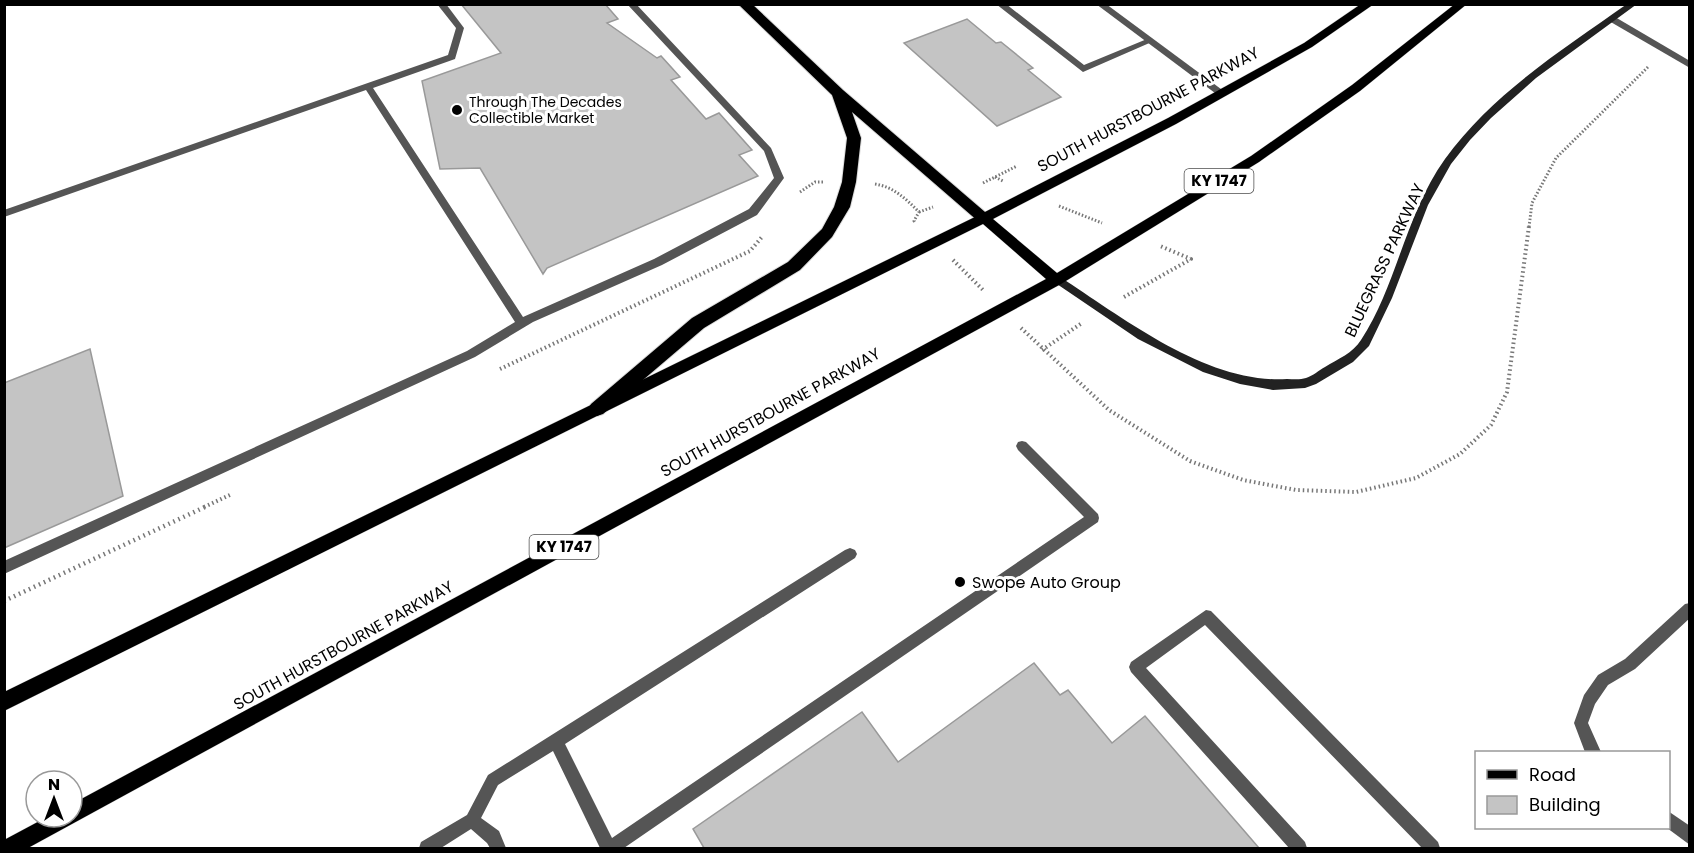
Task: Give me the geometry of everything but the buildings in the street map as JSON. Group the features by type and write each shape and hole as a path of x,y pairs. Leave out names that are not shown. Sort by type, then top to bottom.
{"highway":[{"path":"744,4 838,93 984,218"},
{"path":"597,409 698,323 794,266 827,233 842,207 849,182 854,138 838,93"}],"main road":[{"name":"SOUTH HURSTBOURNE PARKWAY","path":"4,702 984,218 1222,94 1308,45 1369,4"},
{"name":"SOUTH HURSTBOURNE PARKWAY","path":"84,807 1056,280 1255,159 1356,88 1462,4"},
{"path":"984,218 1056,280"},
{"path":"9,849 45,829"}],"street":[{"path":"4,214 452,57 460,28 441,4"},
{"path":"4,568 471,354 521,323 658,262 753,212 779,177 768,150 631,4"},
{"path":"1000,4 1083,69 1150,41"},
{"path":"1100,4 1222,94"},
{"name":"BLUEGRASS PARKWAY","path":"1056,280 1185,360 1220,374 1268,384 1307,382 1342,364 1364,346 1421,213 1446,164 1476,127 1530,78 1633,4"},
{"path":"1612,19 1689,65"},
{"path":"368,87 521,323"},
{"path":"556,741 609,849 1093,518 1022,446"},
{"path":"427,849 472,820 493,780 850,554"},
{"path":"1592,751 1581,723 1589,700 1603,680 1630,664 1689,609"},
{"path":"1299,849 1136,667 1206,616 1432,849"},
{"path":"472,820 493,837 498,849"},
{"path":"1670,820 1689,837"}],"path":[{"path":"914,221 1042,350"}],"place":[{"name":"Through The Decades Collectible Market","path":"457,110"},
{"name":"Swope Auto Group","path":"960,582"}]}
